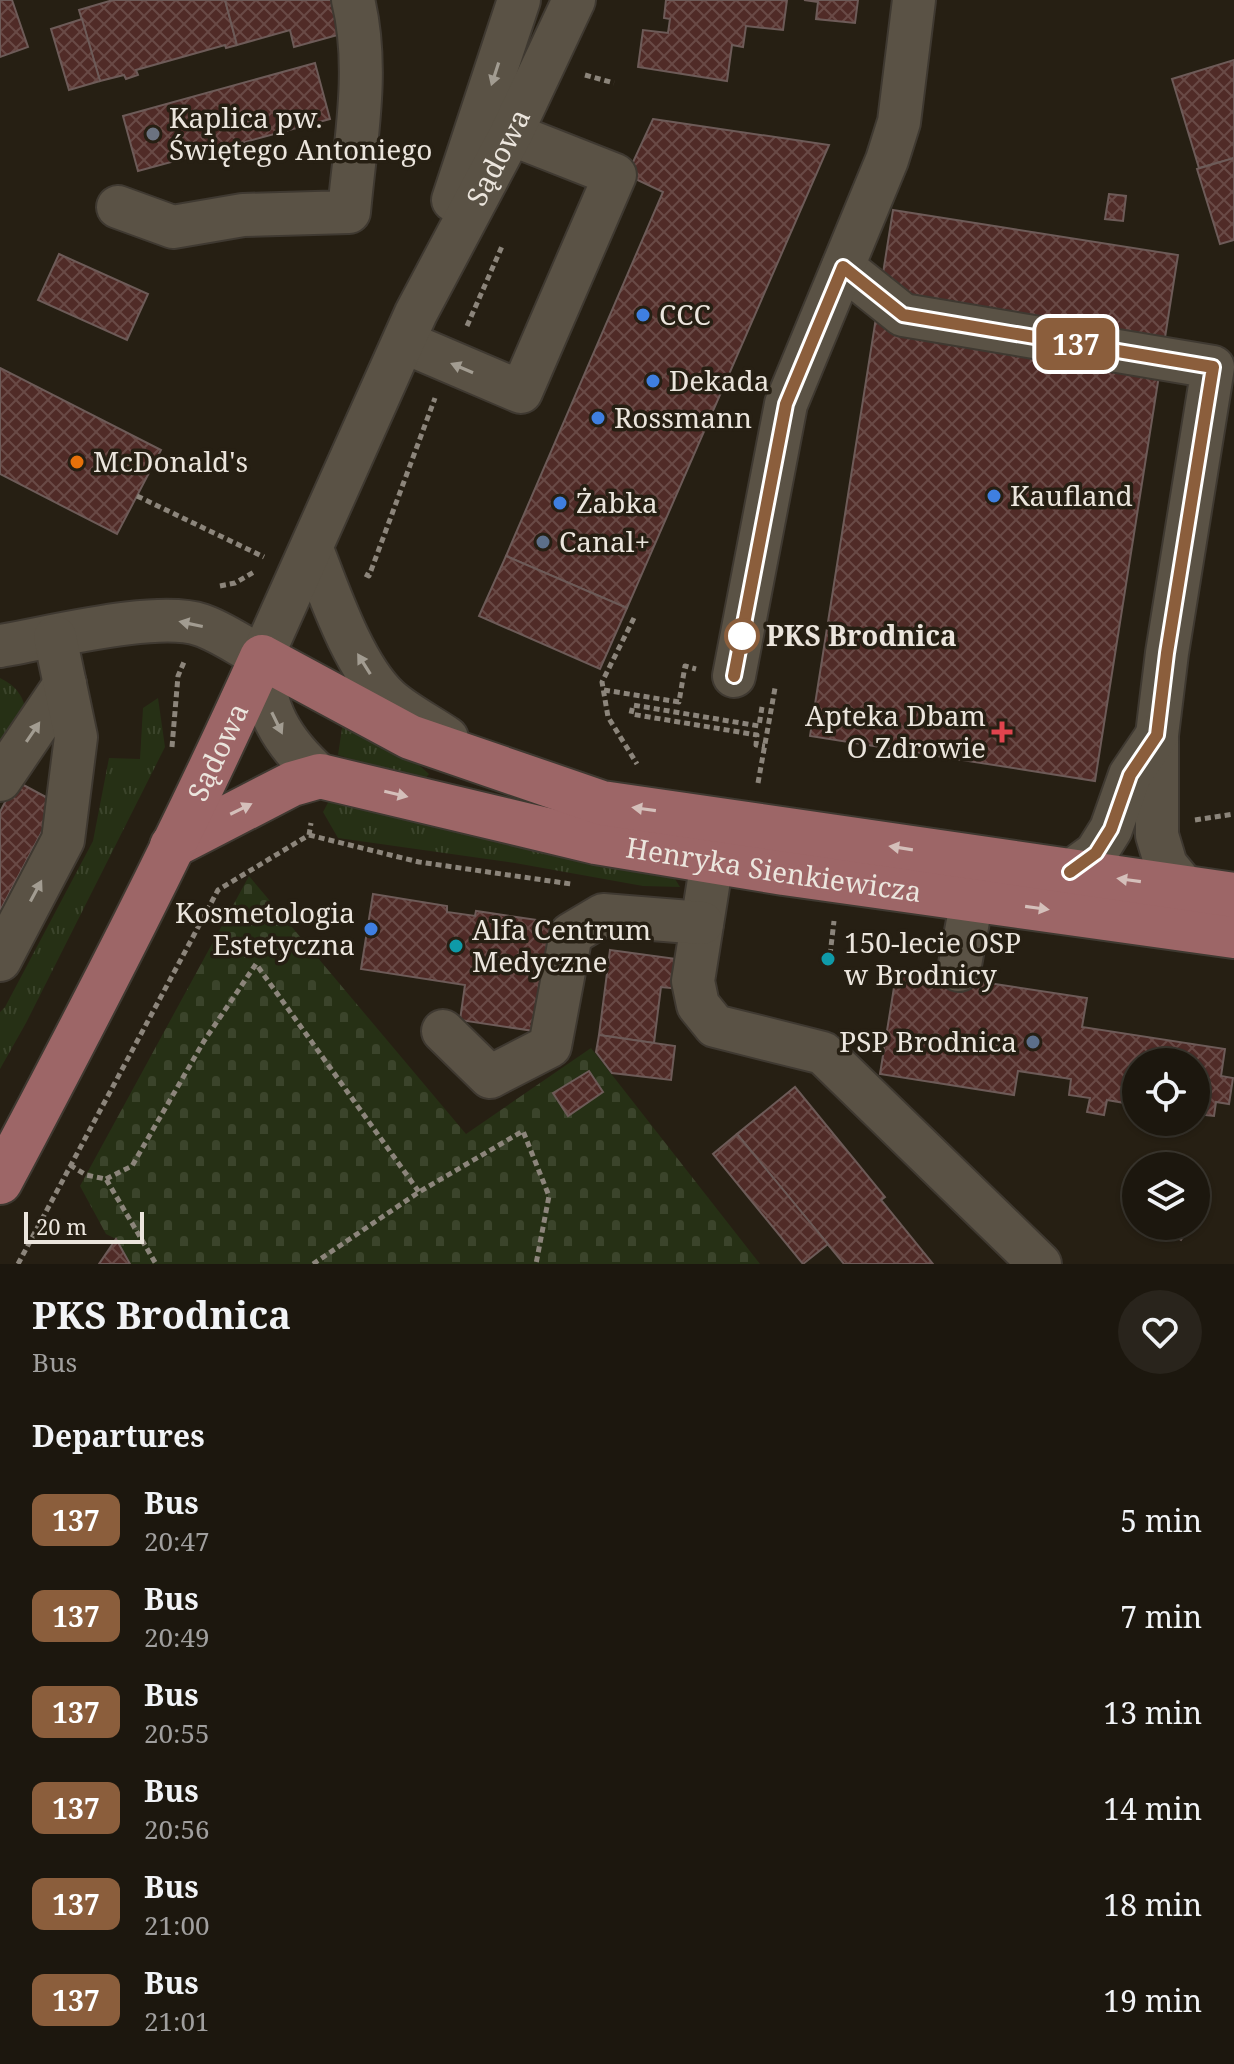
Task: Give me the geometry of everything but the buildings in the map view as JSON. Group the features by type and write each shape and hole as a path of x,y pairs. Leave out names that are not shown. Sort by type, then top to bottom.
{"main road":[{"name":"Henryka Sienkiewicza","path":"262,657 410,737 715,840"},
{"name":"Sądowa","path":"0,1182 74,1043 262,657"},
{"name":"Henryka Sienkiewicza","path":"320,776 596,842 715,840 975,879 1234,936"},
{"path":"172,846 292,784 320,776"},
{"name":"Henryka Sienkiewicza","path":"975,879 1070,872 1234,895"}],"street":[{"path":"118,207 173,227 243,215 349,212 360,83 357,15 353,0"},
{"name":"Sądowa","path":"410,328 519,0"},
{"name":"Sądowa","path":"262,657 410,328 511,134 574,0"},
{"path":"749,686 786,404 887,160 899,122 914,0"},
{"path":"410,328 521,392 615,175 511,134"},
{"path":"843,267 903,315 1213,367 1167,653 1157,735 1157,835 1166,865 1185,888"},
{"name":"Henryka Sienkiewicza","path":"312,549 349,638 387,698 489,764"},
{"path":"0,646 140,622 171,620 201,624 262,657 266,701 276,723 285,740 320,776"},
{"path":"0,960 63,840 76,737 55,637"},
{"path":"0,780 65,684"},
{"path":"1070,872 1096,853 1111,829 1130,775 1157,735"},
{"path":"715,840 693,981 698,1005 715,1026 823,1053 1040,1264"},
{"path":"959,970 975,879"},
{"path":"443,1031 490,1077 550,1046 571,934 603,915 702,923"}],"path":[{"path":"580,73 614,83"},
{"path":"137,496 268,559 253,573 235,583 217,587 213,595"},
{"path":"369,576 370,590"},
{"path":"625,763 637,764 608,717 602,682 634,618"},
{"path":"171,761 178,676 187,654"},
{"path":"749,686 759,726 633,705 631,714 757,735 756,745 765,746"},
{"path":"604,690 654,698"},
{"path":"758,783 773,702"},
{"path":"18,1264 218,890 309,835 320,776"},
{"path":"830,955 834,921"},
{"path":"70,1165 86,1175 106,1179 132,1166 204,1041 256,964 419,1192"},
{"path":"313,1264 419,1192 523,1131 549,1196 536,1264"},
{"path":"106,1179 156,1264"}],"green space":[{"path":"0,678 19,693 27,717 0,766"},
{"path":"158,698 165,747 0,1069 0,1012 93,841 109,758 140,759 143,708"},
{"path":"343,722 429,774 423,781 338,755"},
{"path":"331,797 670,871 680,887 643,886 515,863 338,838 323,812"},
{"path":"249,876 466,1134 591,1048 760,1264 130,1264 116,1239 106,1234 80,1186"}],"bus line":[{"name":"137","path":"734,676 786,404 843,267 903,315 1213,367 1167,653 1157,735 1130,775 1111,829 1096,853 1070,872"}],"place":[{"name":"Kaplica pw. Świętego Antoniego","path":"153,134"},
{"name":"CCC","path":"643,315"},
{"name":"Dekada","path":"653,381"},
{"name":"Rossmann","path":"598,418"},
{"name":"McDonald's","path":"77,462"},
{"name":"Kaufland","path":"994,496"},
{"name":"Żabka","path":"560,503"},
{"name":"Canal+","path":"543,542"},
{"name":"PKS Brodnica","path":"742,636"},
{"name":"Apteka Dbam O Zdrowie","path":"1002,732"},
{"name":"Kosmetologia Estetyczna","path":"371,929"},
{"name":"Alfa Centrum Medyczne","path":"456,946"},
{"name":"150-lecie OSP w Brodnicy","path":"828,959"},
{"name":"PSP Brodnica","path":"1033,1042"}]}
